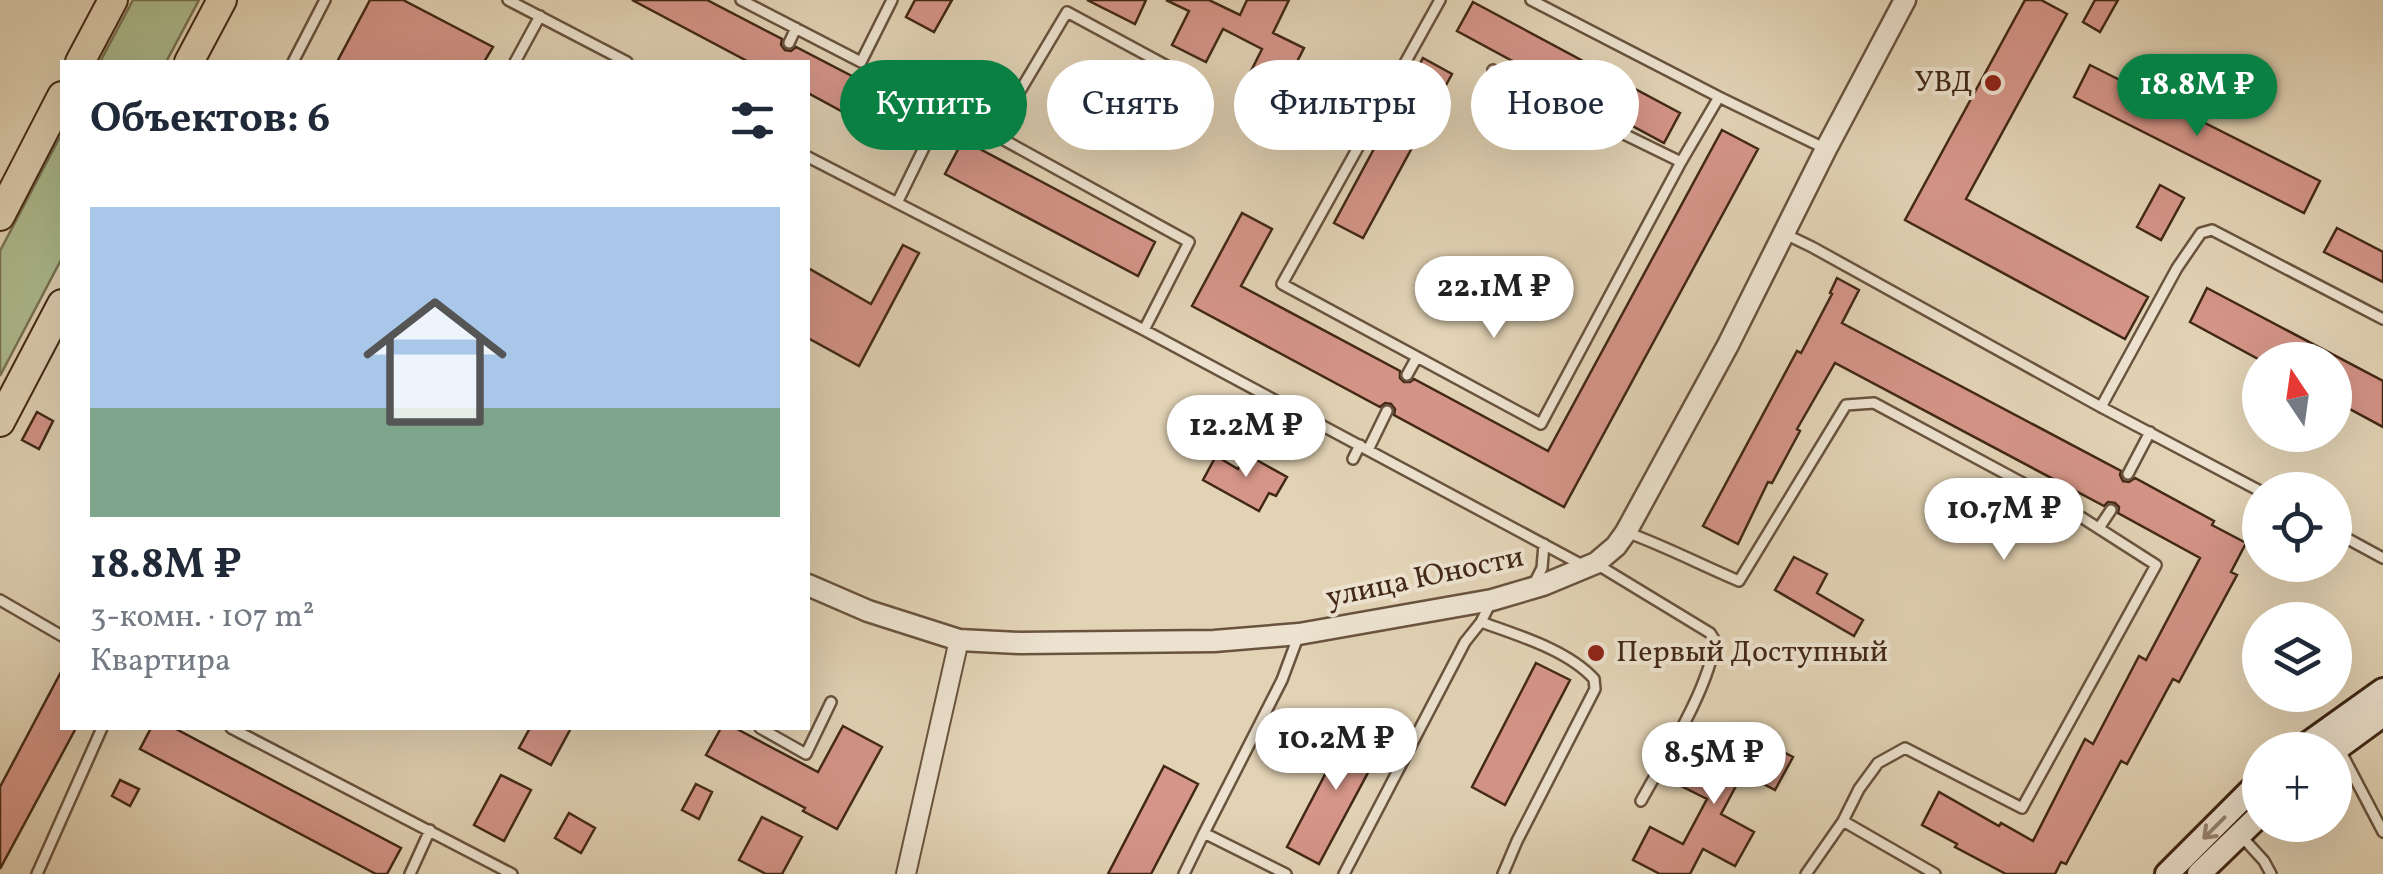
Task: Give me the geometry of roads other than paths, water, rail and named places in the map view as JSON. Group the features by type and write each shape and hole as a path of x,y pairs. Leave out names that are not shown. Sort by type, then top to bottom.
{"main road":[{"path":"81,60 113,0"},
{"path":"191,60 222,0"},
{"path":"0,216 9,178 60,99"},
{"path":"0,422 60,308"},
{"path":"2324,732 2383,690"},
{"path":"2352,737 2383,715"},
{"path":"2167,874 2242,799"},
{"path":"2199,874 2240,834"}],"street":[{"name":"улица Юности","path":"810,587 868,611 959,640 1214,641 1299,634 1492,600 1591,565 1616,546 1626,532 1721,358 1905,0"},
{"path":"906,874 959,640"}],"lane":[{"path":"294,60 325,0"},
{"path":"741,0 861,62 892,0"},
{"path":"1440,0 1282,284 1541,424 1719,97"},
{"path":"1531,0 1826,149"},
{"path":"514,1 622,60"},
{"path":"1027,79 1067,12 1156,60"},
{"path":"516,60 540,16"},
{"path":"789,43 796,28"},
{"path":"1639,141 1681,162"},
{"path":"897,203 923,150"},
{"path":"1021,150 1189,242 1144,330"},
{"path":"810,158 1144,330 1544,544 1591,565 1710,632 1715,641 1711,664 1641,801"},
{"path":"2101,407 2177,268 2202,233 2212,230 2383,319"},
{"path":"1785,234 2242,481"},
{"path":"1407,375 1417,357"},
{"path":"1626,532 1739,582 1846,405 1874,404 2056,501 2156,566 2022,808 1904,748 1878,762 1843,822 1806,874"},
{"path":"1354,459 1387,411"},
{"path":"2128,474 2150,432"},
{"path":"2099,528 2111,510"},
{"path":"2352,541 2383,558"},
{"path":"1533,588 1542,568 1544,544"},
{"path":"0,600 60,635"},
{"path":"1344,874 1464,642 1492,600"},
{"path":"1480,622 1531,640 1584,668 1594,679 1594,689 1503,874"},
{"path":"1184,874 1282,680 1299,634"},
{"path":"764,730 806,754 831,702"},
{"path":"37,874 101,730"},
{"path":"235,730 512,874"},
{"path":"2352,775 2383,832"},
{"path":"1843,822 1936,874"},
{"path":"410,874 430,830"},
{"path":"1204,833 1286,874"},
{"path":"2240,834 2272,874"}],"place":[{"name":"УВД","path":"1993,83"},
{"name":"Первый Доступный","path":"1596,653"}]}
